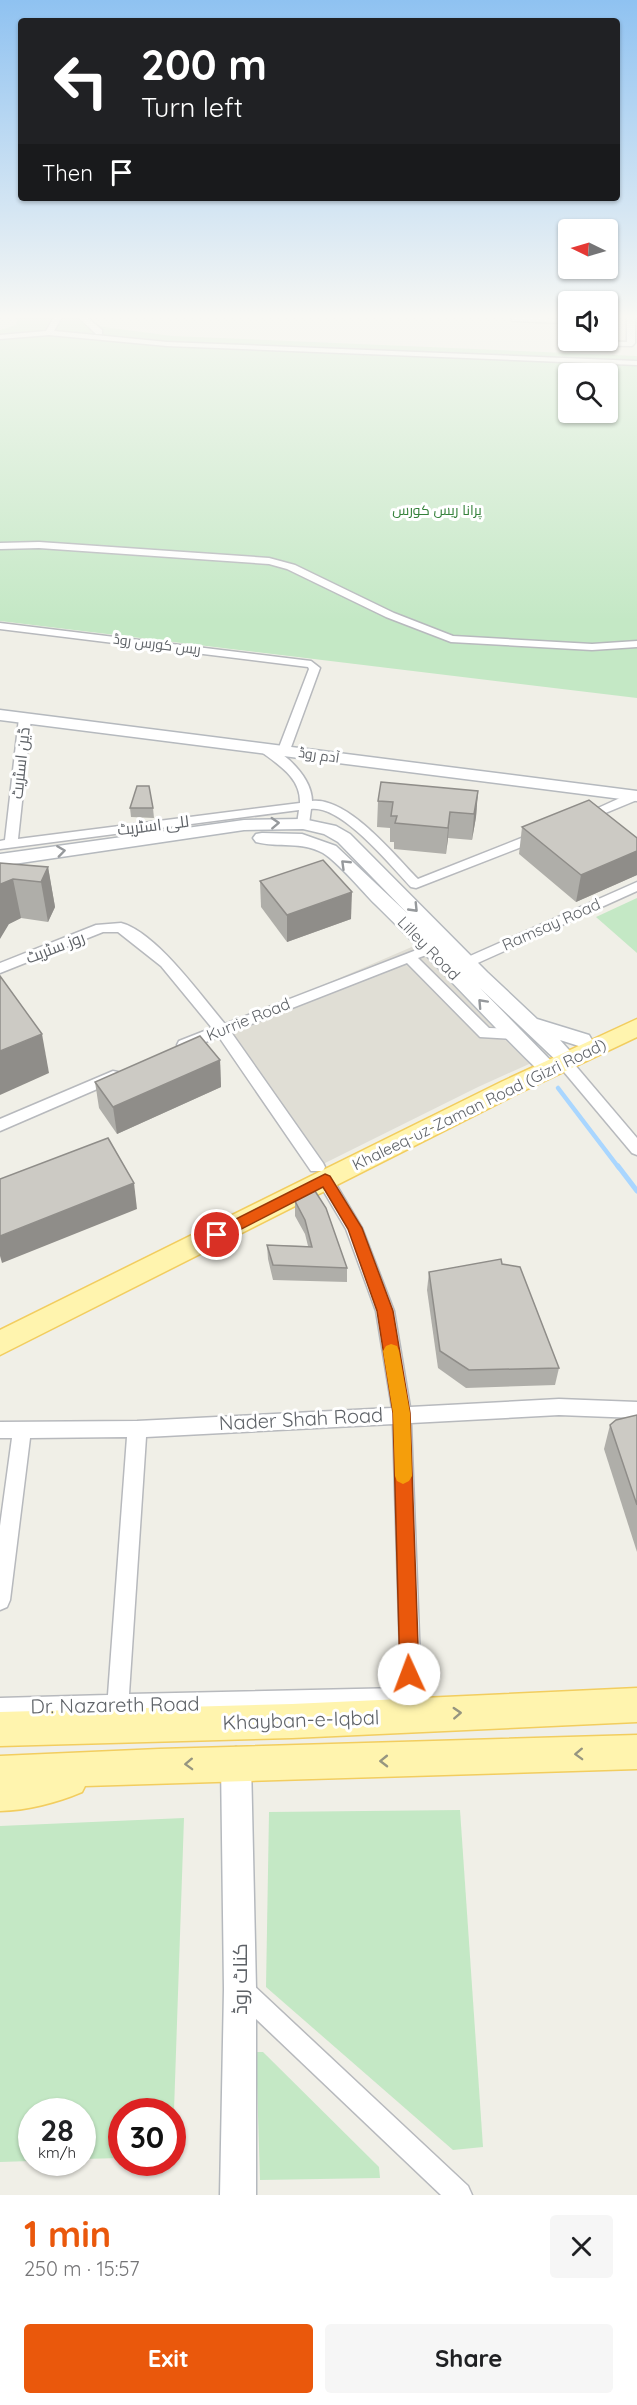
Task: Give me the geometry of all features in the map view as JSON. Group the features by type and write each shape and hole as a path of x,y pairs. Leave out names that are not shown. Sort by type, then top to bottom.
{"main road":[{"name":"آدم روڈ","path":"0,715 636,796"},
{"name":"Lilley Road","path":"302,831 330,830 344,838 466,963 521,1028"},
{"path":"3,859 271,837 302,831"},
{"name":"Lilley Road","path":"302,831 330,850 432,948 481,1002 521,1028"},
{"name":"Khaleeq-uz-Zaman Road (Gizri Road)","path":"556,1060 582,1040 637,1014"},
{"name":"Khaleeq-uz-Zaman Road (Gizri Road)","path":"0,1343 321,1173 556,1060 637,1027"},
{"path":"521,1028 582,1040"},
{"path":"521,1028 556,1060"},
{"name":"Khaleeq-uz-Zaman Road (Gizri Road)","path":"0,1325 247,1213"},
{"name":"Khayban-e-Iqbal","path":"0,1729 411,1706 637,1705"},
{"path":"0,1773 236,1762 426,1760 637,1752"},
{"name":"کناٹ روڈ","path":"236,1762 240,1989 238,2195"},
{"path":"0,1794 20,1792 128,1766"}],"street":[{"path":"0,546 39,545 269,561 291,567 390,615 451,639 592,647 637,644"},
{"path":"0,552 27,550 261,566 283,572 369,609 390,615"},
{"name":"ریس کورس روڈ","path":"0,626 314,665 315,668 284,750"},
{"name":"ڈین اسٹریٹ","path":"3,859 25,718"},
{"path":"263,748 293,771 306,792 302,831"},
{"path":"293,771 310,754"},
{"path":"573,822 636,796"},
{"name":"للی اسٹریٹ","path":"3,859 305,805 329,805 336,808 416,884 553,830"},
{"name":"Ramsay Road","path":"466,963 637,886"},
{"name":"روز سٹریٹ","path":"0,968 110,927 121,927 144,943 165,963 221,1029"},
{"name":"Kurrie Road","path":"168,1052 221,1029 432,948"},
{"path":"409,957 484,1033 521,1028"},
{"path":"221,1029 321,1173 354,1228 385,1311 402,1413 411,1706"},
{"path":"556,1060 637,1149"},
{"path":"0,1125 126,1070"},
{"name":"Nader Shah Road","path":"0,1430 138,1429 402,1413 559,1407 637,1410"},
{"path":"0,1600 22,1429"},
{"path":"118,1705 138,1429"},
{"name":"Dr. Nazareth Road","path":"0,1708 118,1705 411,1706"},
{"path":"240,1989 459,2195"}],"shaded area":[{"path":"421,943 530,1045 558,1051 478,1087 317,1167 221,1029"}],"green space":[{"name":"پرانا ریس کورس","path":"0,416 558,416 558,423 618,423 618,416 637,416 637,698 0,621"},
{"path":"637,898 637,953 596,917"},
{"path":"460,1810 483,2147 453,2150 266,1987 269,1812"},
{"path":"184,1818 174,2098 108,2098 108,2158 96,2159 96,2098 18,2098 18,2161 0,2162 0,1826"},
{"path":"256,2052 263,2052 379,2167 380,2178 260,2180"}],"building":[{"path":"381,782 478,791 474,814 450,812 448,828 395,823 397,816 391,816 393,802 378,801"},
{"path":"137,786 149,786 153,808 130,808"},
{"path":"589,800 637,838 637,851 581,875 522,827"},
{"path":"323,860 352,892 287,915 260,881"},
{"path":"0,863 48,867 41,882 13,879 0,885"},
{"path":"0,976 42,1034 0,1051"},
{"path":"200,1036 220,1060 113,1107 95,1082"},
{"path":"108,1138 134,1183 0,1236 0,1179"},
{"path":"315,1191 326,1208 347,1268 273,1265 267,1245 312,1247 305,1220 295,1201"},
{"path":"501,1259 502,1264 520,1267 559,1368 469,1370 440,1351 429,1272"},
{"path":"637,1415 637,1505 610,1425 616,1420"}],"waterway":[{"path":"558,1088 619,1168"},
{"path":"618,1166 637,1191"}],"slow traffic":[{"path":"391,1351 402,1413 403,1476"}],"route":[{"path":"217,1235 325,1179 354,1228 385,1311 402,1413 409,1674"}]}
